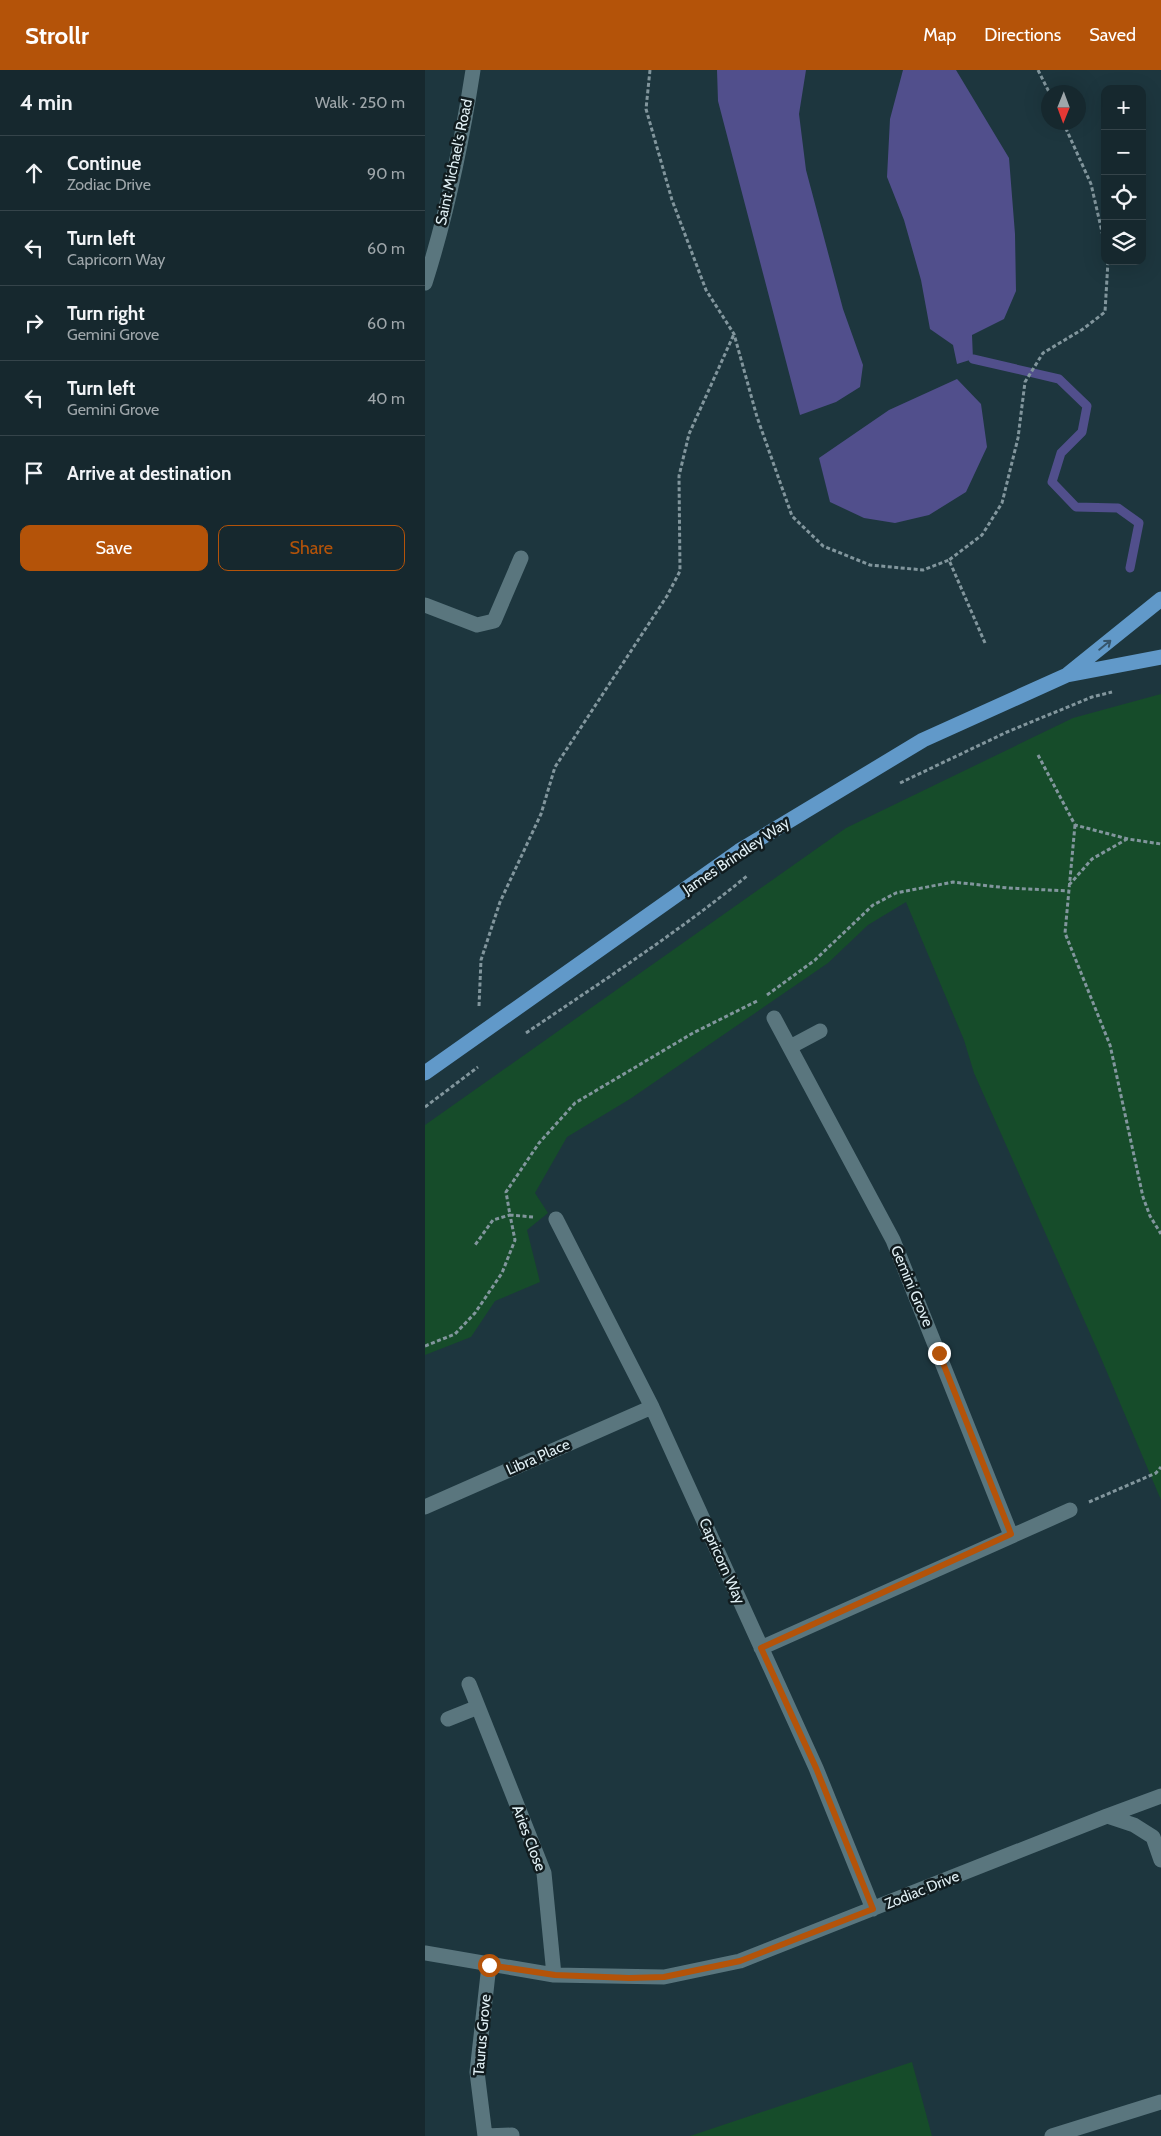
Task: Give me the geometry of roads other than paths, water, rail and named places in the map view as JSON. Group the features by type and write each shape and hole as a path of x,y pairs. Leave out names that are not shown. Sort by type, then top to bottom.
{"main road":[{"name":"James Brindley Way","path":"1067,675 1161,599"},
{"name":"James Brindley Way","path":"425,1073 739,851 923,740 1067,675 1161,657"}],"street":[{"name":"Saint Michael's Road","path":"425,283 429,257 464,130 473,70"},
{"path":"425,605 477,626 494,621 521,558"},
{"name":"Gemini Grove","path":"774,1018 893,1240 1011,1534"},
{"path":"790,1047 820,1030"},
{"name":"Capricorn Way","path":"556,1219 652,1407 816,1768 873,1909"},
{"name":"Libra Place","path":"425,1507 652,1407"},
{"path":"761,1648 1011,1534 1070,1510"},
{"name":"Aries Close","path":"469,1684 544,1873 555,1975"},
{"path":"448,1720 478,1707"},
{"name":"Zodiac Drive","path":"425,1953 555,1975 629,1978 664,1977 740,1961 1161,1796"},
{"path":"1107,1816 1134,1825 1153,1837 1161,1860"},
{"name":"Taurus Grove","path":"489,1965 477,2072 485,2136 511,2135"},
{"path":"1052,2136 1161,2102"}],"waterway":[{"path":"973,359 1059,379 1087,406 1082,432 1061,453 1052,482 1076,507 1118,508 1139,523 1130,568"}]}
